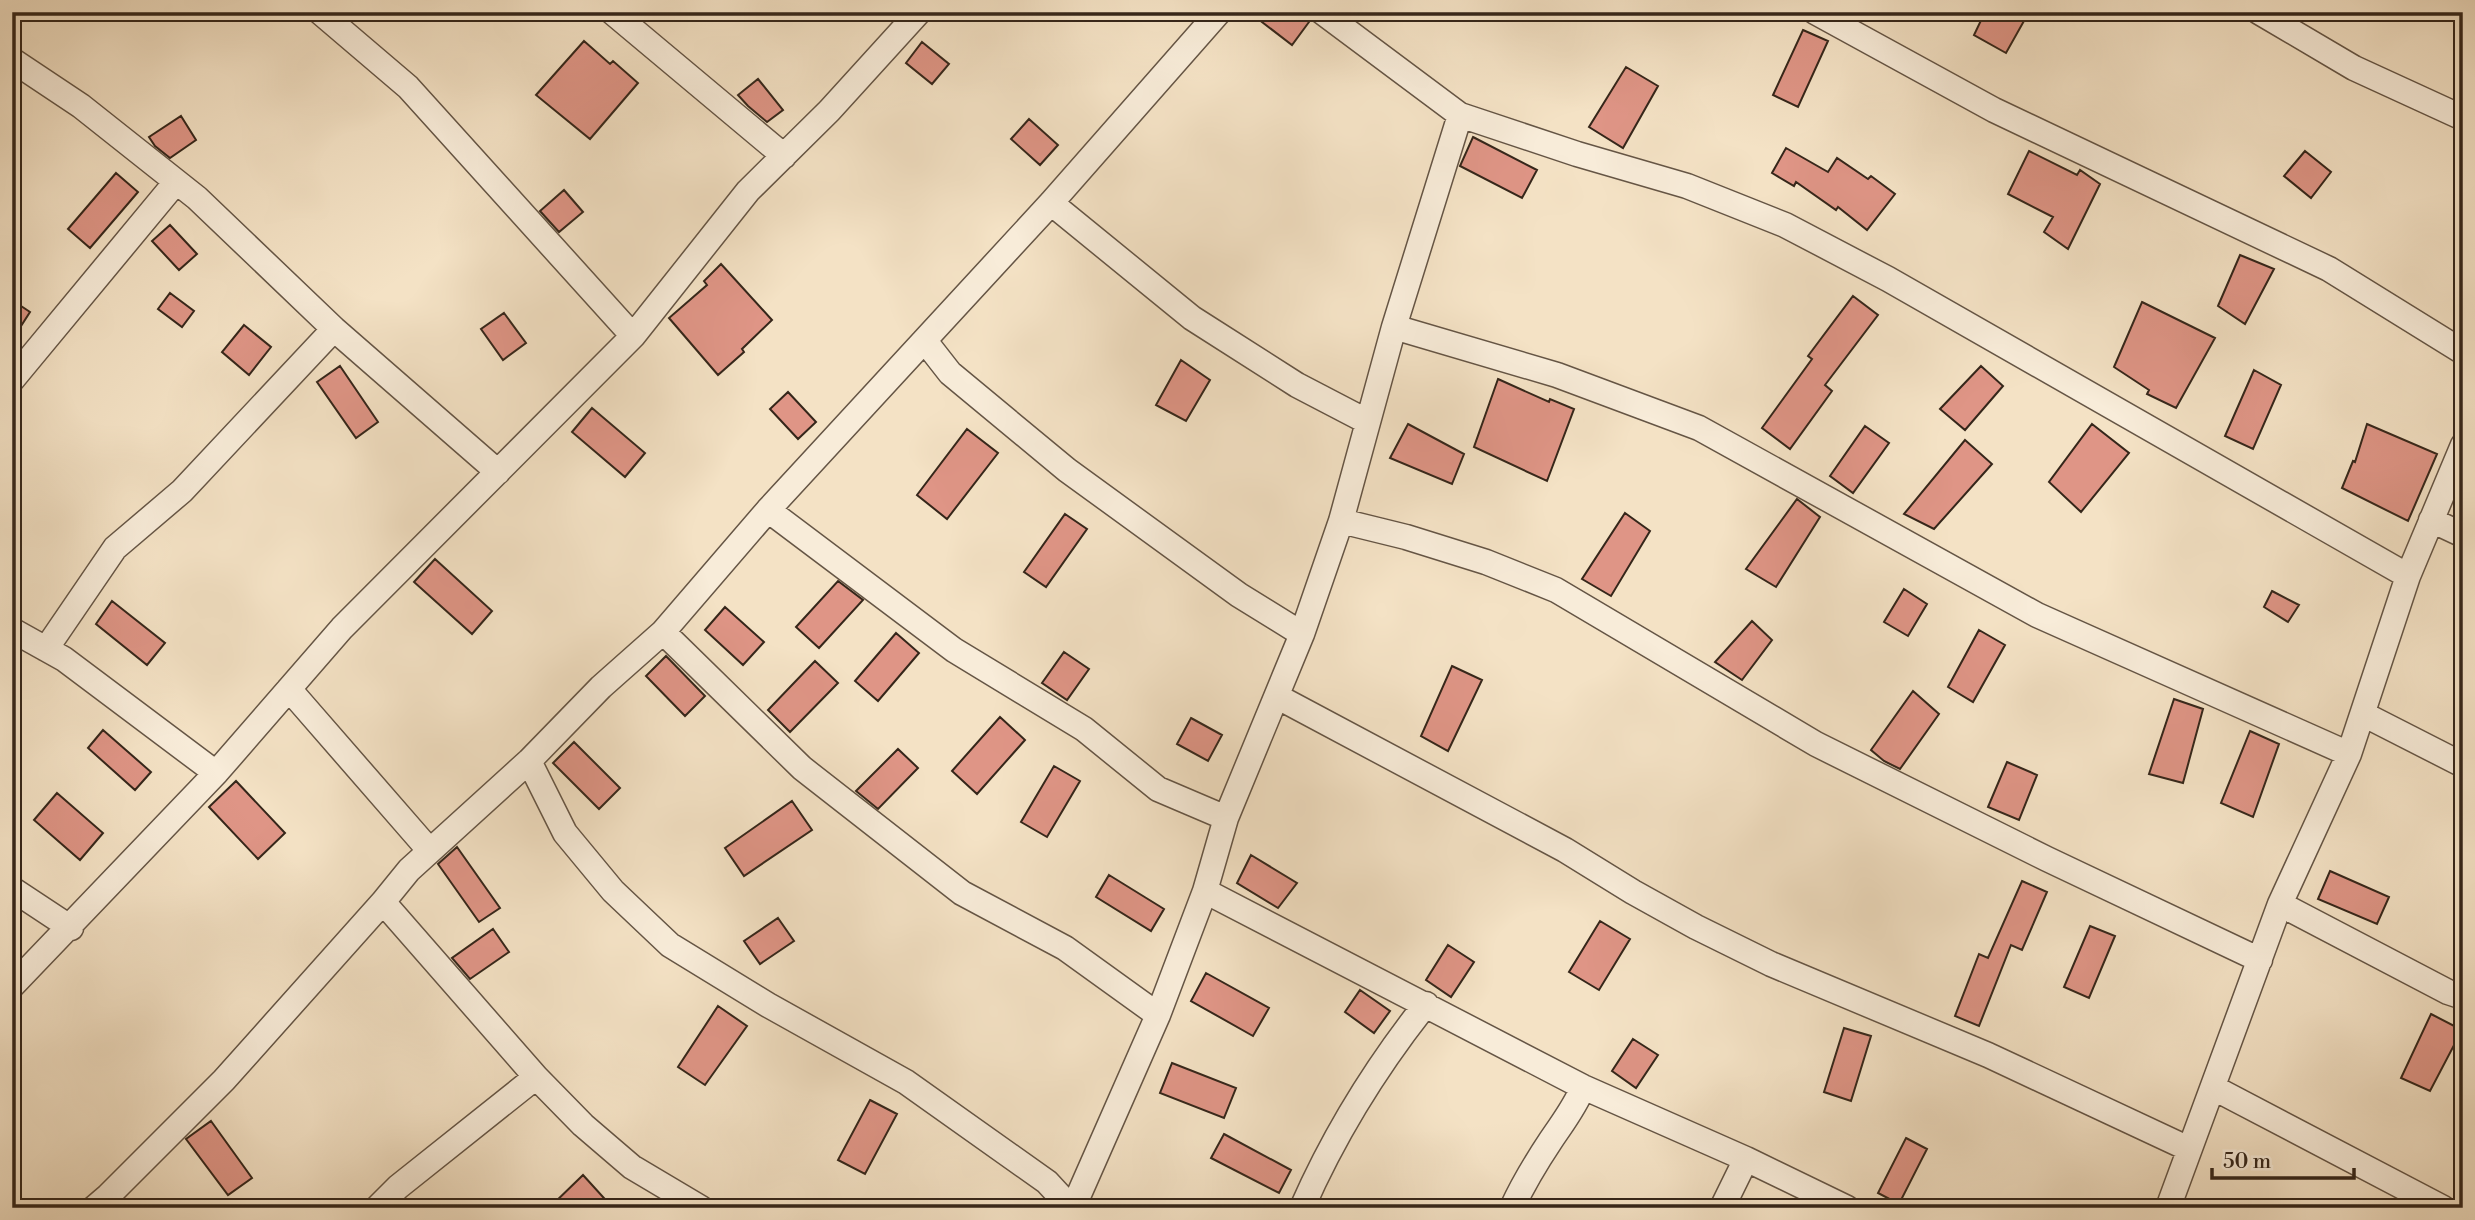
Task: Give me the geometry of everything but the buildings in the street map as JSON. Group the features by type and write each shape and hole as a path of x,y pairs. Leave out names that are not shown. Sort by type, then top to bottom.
{"street":[{"path":"320,12 408,87 633,336"},
{"path":"612,12 784,156"},
{"path":"12,986 71,928 216,773 342,628 633,336 748,191 830,111 919,12"},
{"path":"94,1208 223,1080 409,870 528,761 601,687 663,632 768,510 1051,203 1219,12"},
{"path":"1322,12 1460,115 1577,154 1687,186 1784,225 1922,299 2408,576"},
{"path":"1815,12 1994,110 2329,269 2463,352"},
{"path":"2259,12 2354,68 2463,118"},
{"path":"12,60 82,106 176,182 246,243 334,328 498,472"},
{"path":"528,761 565,833 613,891 670,945 768,1005 906,1082 1047,1182 1072,1208 1158,1014 1205,891 1226,818 1302,634 1341,521 1394,327 1460,115"},
{"path":"12,380 176,182"},
{"path":"1051,203 1192,318 1297,386 1368,422"},
{"path":"1394,327 1557,375 1699,428 2037,615 2349,754"},
{"path":"46,649 115,548 182,491 334,328"},
{"path":"925,341 950,373 1067,470 1239,595 1302,634"},
{"path":"2168,1208 2280,904 2349,754 2408,576 2463,445"},
{"path":"768,510 954,650 1084,729 1158,789 1226,818"},
{"path":"2431,520 2463,535"},
{"path":"1341,521 1406,537 1486,562 1556,590 1816,744 2047,859 2260,960"},
{"path":"12,630 64,659 216,773"},
{"path":"663,632 802,768 962,893 1065,948 1158,1014"},
{"path":"289,689 430,851"},
{"path":"1278,697 1565,850 1696,927 1771,964 1988,1055 2189,1149"},
{"path":"2363,714 2463,765"},
{"path":"12,889 71,928"},
{"path":"1205,891 1583,1087 1746,1159 1847,1208"},
{"path":"383,902 536,1077 583,1125 632,1167 701,1208"},
{"path":"2280,904 2448,992 2463,997"},
{"path":"1302,1208 1323,1160 1381,1064 1426,1004"},
{"path":"377,1208 408,1179 536,1077"},
{"path":"1512,1208 1552,1138 1574,1109 1583,1087"},
{"path":"2214,1088 2415,1202 2443,1208"},
{"path":"1722,1208 1746,1159"}]}
